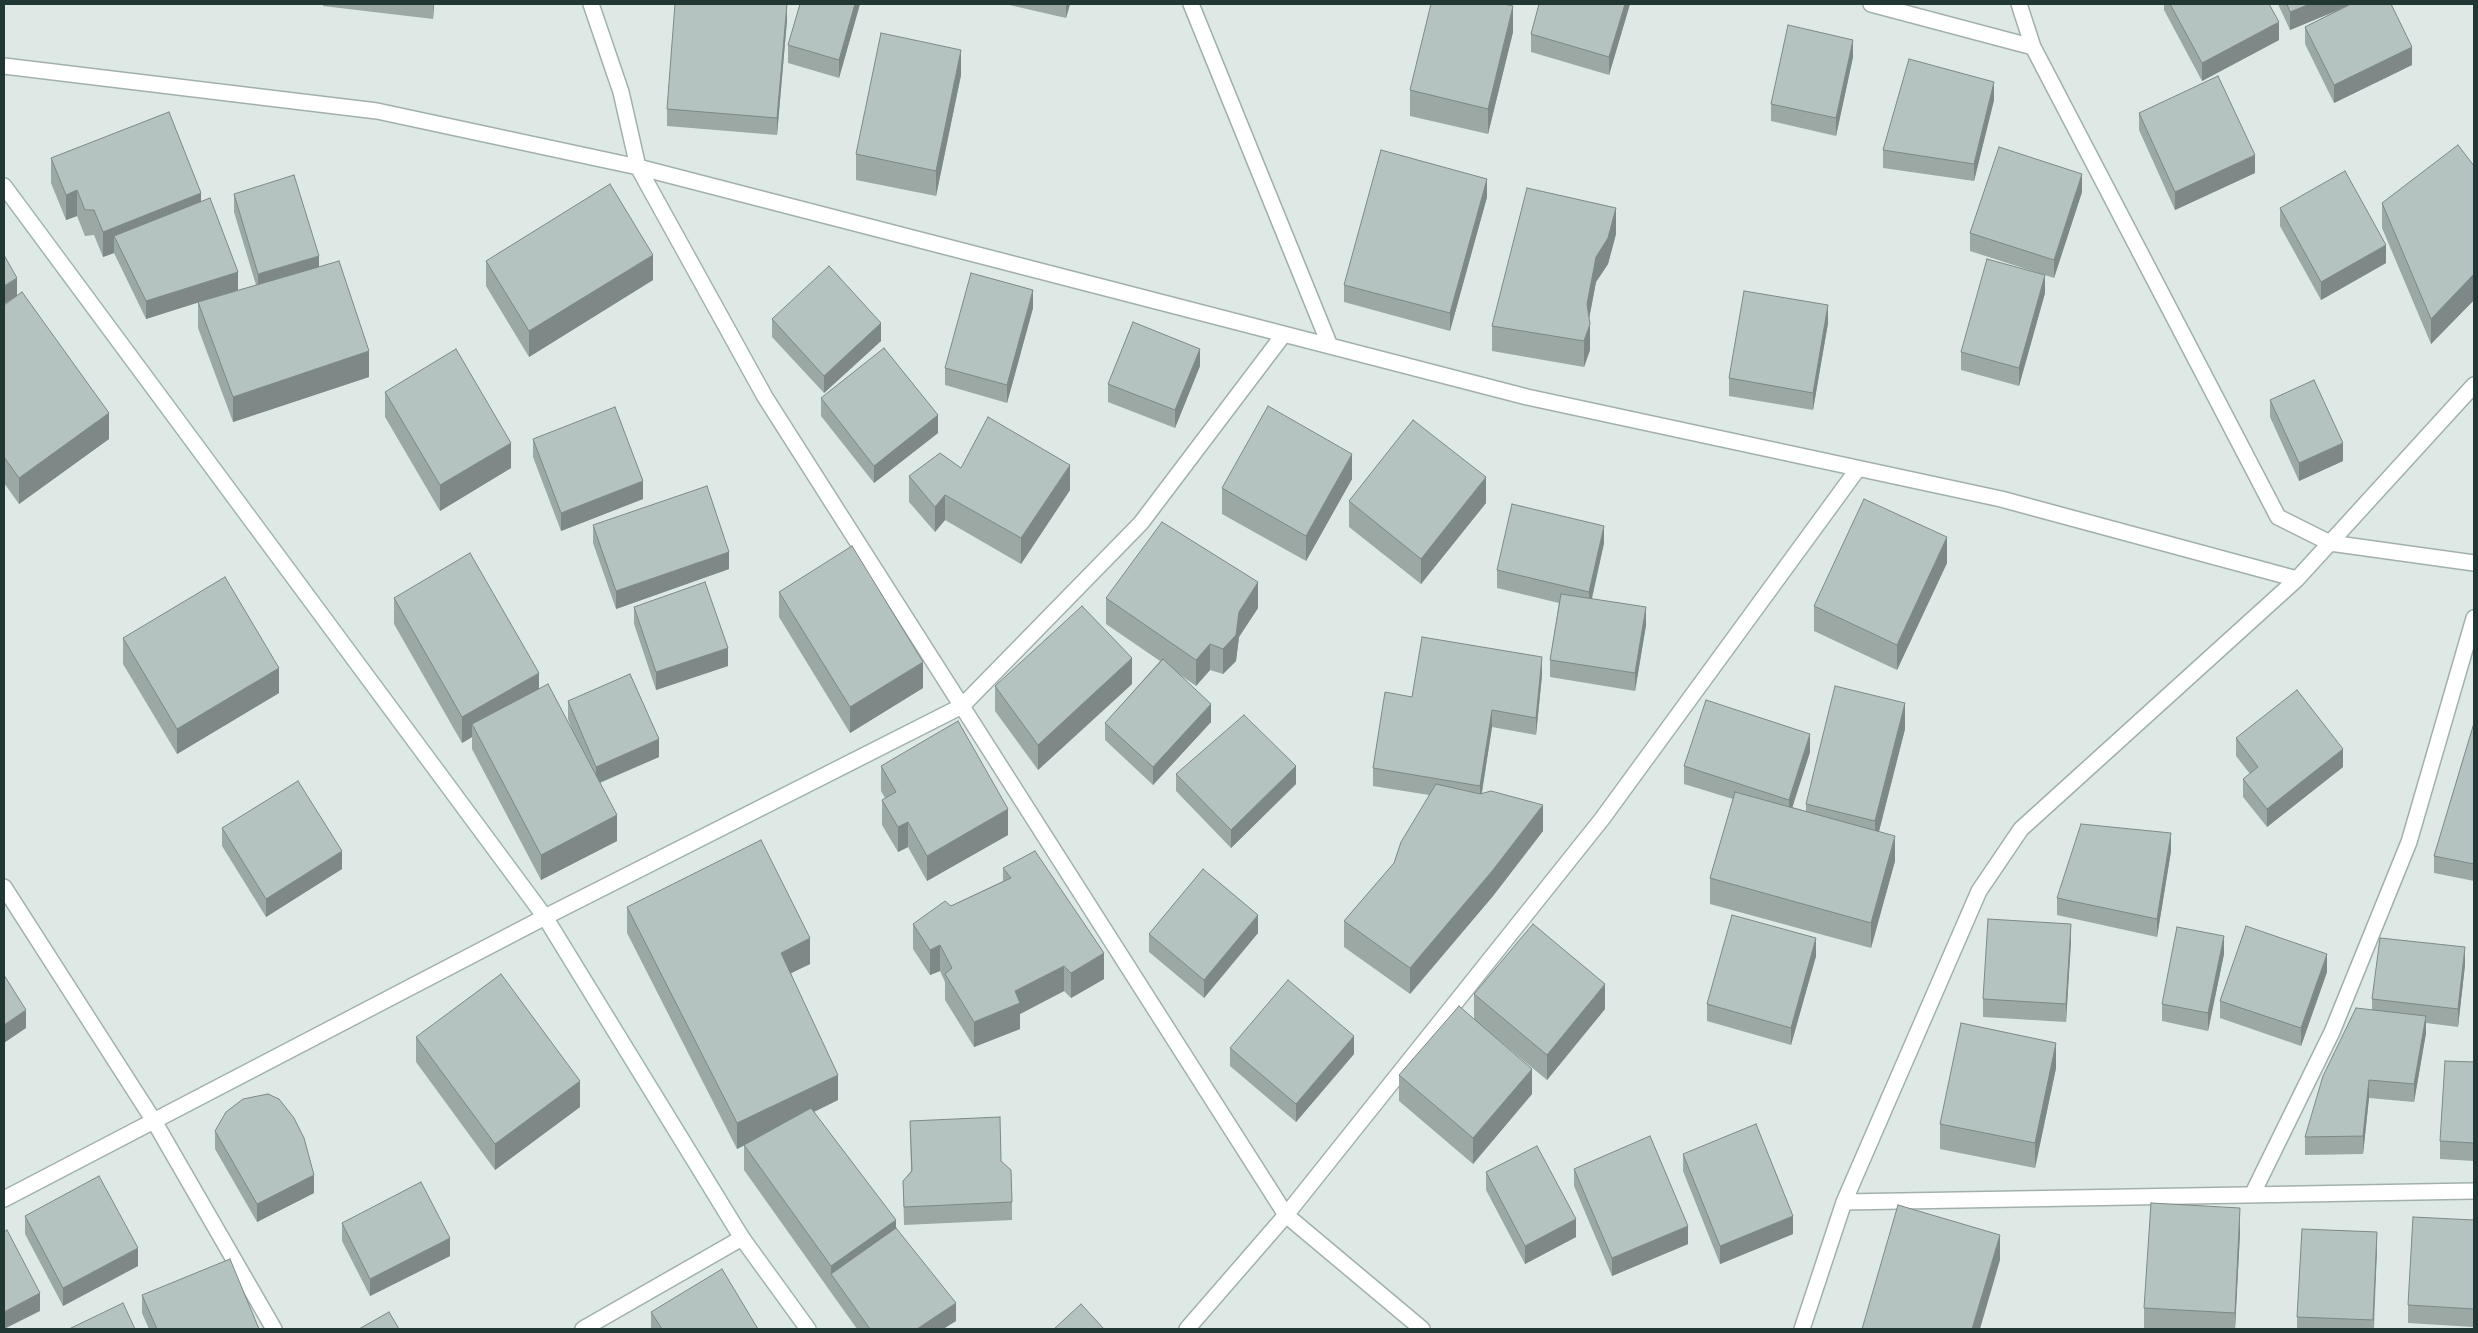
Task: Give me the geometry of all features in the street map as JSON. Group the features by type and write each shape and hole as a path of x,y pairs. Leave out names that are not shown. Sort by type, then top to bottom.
{"street":[{"path":"591,4 621,92 638,167 765,397 1286,1215 1422,1329"},
{"path":"1191,4 1330,346"},
{"path":"1871,4 2033,47"},
{"path":"2019,4 2033,47 2278,517 2330,543 2474,562"},
{"path":"4,66 377,111 638,167 1527,397 1857,470 2000,499 2297,579"},
{"path":"4,186 545,917 742,1238 808,1329"},
{"path":"4,1199 545,917 962,706 1141,523 1284,334"},
{"path":"1802,1329 1844,1202 1979,891 2021,829 2297,579 2474,385"},
{"path":"1187,1329 1286,1215 1602,819 1857,470"},
{"path":"2252,1195 2332,1032 2409,842 2474,618"},
{"path":"4,887 154,1121 274,1329"},
{"path":"1844,1202 2474,1191"},
{"path":"583,1329 742,1238"}],"building":[{"path":"675,4 787,4 777,118 667,109"},
{"path":"800,4 855,4 839,60 788,45"},
{"path":"1431,4 1503,4 1513,6 1488,109 1410,90"},
{"path":"1539,4 1625,4 1609,57 1531,34"},
{"path":"2170,4 2269,4 2279,22 2202,63"},
{"path":"2287,4 2310,4 2290,12"},
{"path":"2351,4 2391,4 2412,47 2334,85 2305,27"},
{"path":"1788,25 1853,40 1836,118 1771,104"},
{"path":"881,33 961,50 936,171 856,154"},
{"path":"1909,59 1994,82 1974,164 1883,150"},
{"path":"2218,76 2255,155 2175,192 2139,113"},
{"path":"169,112 201,193 103,232 94,210 85,210 77,190 66,195 51,158"},
{"path":"2458,145 2474,166 2474,274 2431,319 2382,203"},
{"path":"1999,147 2082,174 2054,260 1970,233"},
{"path":"1381,150 1487,179 1450,313 1344,285"},
{"path":"2345,171 2386,245 2321,282 2280,208"},
{"path":"294,175 319,256 258,274 234,194"},
{"path":"610,184 653,255 529,331 486,261"},
{"path":"1527,188 1616,208 1608,238 1596,257 1587,304 1590,324 1584,341 1492,326"},
{"path":"210,198 238,272 146,301 114,236"},
{"path":"4,255 17,278 4,286"},
{"path":"1987,259 2045,275 2019,368 1961,352"},
{"path":"339,261 369,351 233,397 198,302"},
{"path":"829,266 881,323 824,376 772,319"},
{"path":"971,273 1033,290 1007,385 945,368"},
{"path":"1744,291 1828,305 1813,393 1729,378"},
{"path":"22,292 109,413 19,478 4,457 4,305"},
{"path":"1133,322 1200,349 1175,410 1108,384"},
{"path":"884,348 938,415 874,466 821,398"},
{"path":"456,349 511,443 440,485 385,392"},
{"path":"2314,380 2343,443 2299,463 2270,400"},
{"path":"1268,406 1352,454 1306,536 1222,488"},
{"path":"615,407 643,481 561,513 533,439"},
{"path":"988,417 1070,465 1021,538 945,495 935,507 909,476 940,453 961,468"},
{"path":"1413,420 1486,477 1421,559 1349,501"},
{"path":"707,486 729,552 616,591 593,525"},
{"path":"1864,499 1947,537 1897,645 1814,606"},
{"path":"1512,504 1604,526 1589,592 1497,570"},
{"path":"1162,522 1258,582 1239,612 1236,635 1223,649 1210,644 1196,660 1106,598"},
{"path":"852,546 923,662 850,707 779,592"},
{"path":"470,553 539,673 462,717 394,598"},
{"path":"225,577 279,668 177,729 123,638"},
{"path":"705,582 728,648 656,672 634,607"},
{"path":"1561,594 1646,607 1635,673 1550,660"},
{"path":"1082,606 1132,658 1038,745 995,686"},
{"path":"1422,637 1542,657 1536,718 1492,710 1480,786 1373,768 1385,692 1412,697"},
{"path":"1163,659 1211,704 1153,767 1105,723"},
{"path":"630,674 659,739 596,767 568,701"},
{"path":"548,684 617,815 541,855 472,724"},
{"path":"1835,686 1905,703 1875,821 1806,804"},
{"path":"2297,690 2343,749 2267,809 2243,779 2258,767 2236,738"},
{"path":"1706,700 1810,734 1789,800 1684,766"},
{"path":"1244,715 1296,766 1231,830 1176,774"},
{"path":"958,721 1008,809 927,856 908,822 898,827 882,800 896,792 881,766"},
{"path":"2474,723 2474,864 2434,856"},
{"path":"298,781 342,851 266,899 222,828"},
{"path":"1436,784 1480,794 1491,791 1543,805 1493,870 1410,968 1344,921 1394,863 1401,842"},
{"path":"1735,792 1895,836 1871,923 1710,878"},
{"path":"2081,824 2171,833 2157,919 2057,898"},
{"path":"761,840 810,938 781,953 838,1075 737,1123 627,907"},
{"path":"1035,851 1104,953 1071,973 1064,966 1015,991 1020,1003 974,1022 945,974 952,968 940,945 930,950 913,924 945,901 951,906 1011,878 1003,868"},
{"path":"1203,869 1258,915 1204,980 1149,934"},
{"path":"1732,915 1816,938 1791,1028 1707,1004"},
{"path":"1988,919 2071,924 2066,1004 1983,999"},
{"path":"1533,924 1605,984 1547,1055 1474,994"},
{"path":"2246,926 2327,954 2301,1028 2220,1001"},
{"path":"2177,927 2224,936 2208,1013 2162,1004"},
{"path":"2380,938 2465,947 2458,1009 2372,999"},
{"path":"501,974 580,1081 495,1144 416,1037"},
{"path":"4,975 26,1010 4,1025"},
{"path":"1288,980 1354,1036 1296,1104 1230,1048"},
{"path":"1459,1006 1532,1069 1473,1138 1399,1075"},
{"path":"2356,1008 2426,1016 2414,1084 2369,1080 2363,1136 2305,1137 2323,1076"},
{"path":"1961,1023 2056,1043 2035,1143 1940,1124"},
{"path":"2445,1061 2474,1062 2474,1143 2440,1141"},
{"path":"268,1094 279,1099 294,1118 304,1138 314,1175 257,1204 215,1131 226,1112 243,1099"},
{"path":"811,1108 896,1220 831,1266 744,1145"},
{"path":"1000,1117 1001,1161 1011,1170 1012,1202 904,1207 903,1181 912,1171 910,1121"},
{"path":"1756,1124 1793,1216 1720,1246 1683,1154"},
{"path":"1650,1136 1688,1226 1612,1258 1574,1169"},
{"path":"1537,1146 1576,1219 1525,1246 1486,1172"},
{"path":"99,1176 138,1248 63,1288 25,1216"},
{"path":"421,1182 450,1238 370,1279 342,1223"},
{"path":"2151,1203 2240,1208 2235,1313 2144,1308"},
{"path":"1898,1205 2000,1235 1972,1329 1862,1329"},
{"path":"2413,1217 2474,1220 2474,1309 2408,1305"},
{"path":"896,1228 956,1303 917,1329 870,1329 831,1274"},
{"path":"2302,1229 2377,1232 2373,1320 2297,1317"},
{"path":"7,1230 40,1293 4,1312 4,1232"},
{"path":"230,1259 259,1329 157,1329 142,1295"},
{"path":"722,1269 758,1329 662,1329 651,1312"},
{"path":"123,1303 135,1329 69,1329"},
{"path":"1081,1304 1104,1329 1054,1329"},
{"path":"389,1312 399,1329 359,1329"}]}
